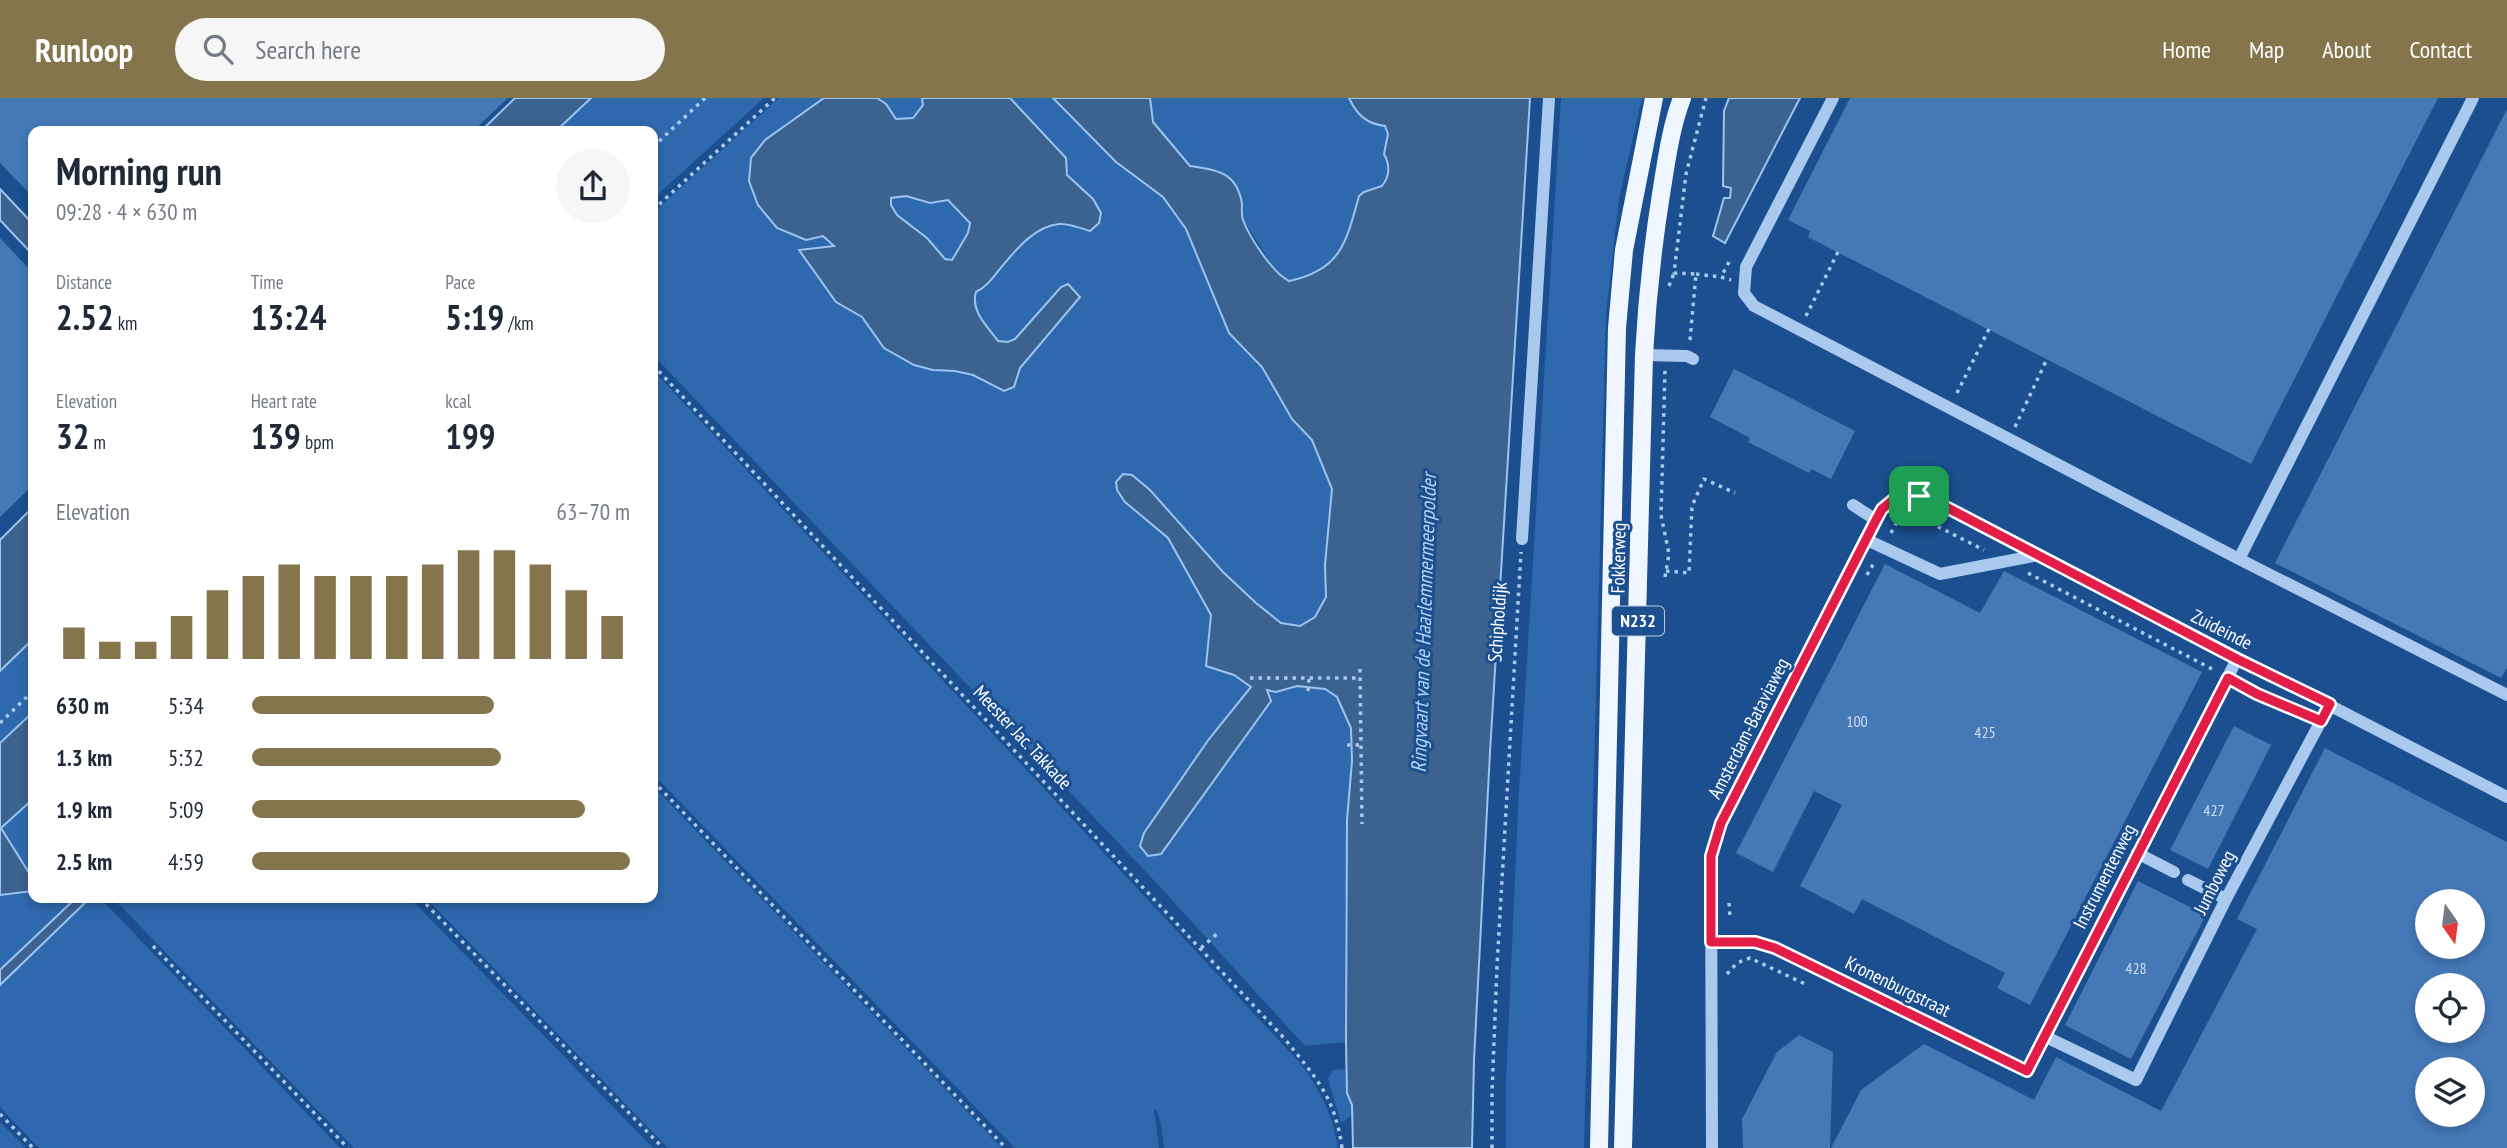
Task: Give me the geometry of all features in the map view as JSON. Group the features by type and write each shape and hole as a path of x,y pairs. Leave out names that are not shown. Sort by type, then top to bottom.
{"main road":[{"name":"Fokkerweg","path":"1598,1148 1618,328 1624,250 1654,98"},
{"name":"Fokkerweg","path":"1623,1148 1644,355 1648,287 1657,221 1673,123 1682,98"}],"street":[{"path":"1522,539 1549,98"},
{"path":"1833,98 1746,267 1744,293 1754,306 2239,559 2507,695"},
{"path":"2239,559 2473,98"},
{"path":"1644,355 1690,357"},
{"name":"Amsterdam-Bataviaweg","path":"1712,1148 1711,856 1721,823 1882,509 1899,495 1919,496"},
{"name":"Zuideinde","path":"1919,496 2330,704 2507,797"},
{"path":"1853,505 1876,520"},
{"path":"1866,539 1940,574 2038,555"},
{"name":"Instrumentenweg","path":"2046,1037 2237,659"},
{"name":"Jumboweg","path":"2046,1037 2136,1080 2226,899 2330,704"},
{"path":"2137,853 2174,872"},
{"path":"2188,880 2226,899"},
{"name":"Kronenburgstraat","path":"1711,942 1755,942 1775,948 2027,1071 2046,1037"}],"path":[{"path":"658,142 705,98"},
{"path":"658,205 775,98"},
{"path":"1706,98 1686,174 1674,273 1721,277"},
{"path":"1799,329 1838,252"},
{"path":"1690,357 1696,274"},
{"path":"1949,408 1989,329"},
{"path":"1665,355 1661,515 1669,554 1665,577"},
{"path":"2009,439 2048,359"},
{"name":"Meester Jac. Takkade","path":"658,370 1284,1038 1331,1100 1342,1148"},
{"path":"1666,571 1689,573 1692,506 1704,480 1735,493"},
{"path":"1864,580 1899,518 1913,514 2257,694 2321,721"},
{"name":"Schipholdijk","path":"1492,1148 1497,967 1522,539"},
{"path":"1360,669 1363,824"},
{"path":"1250,678 1360,678"},
{"path":"1308,691 1309,678"},
{"path":"0,723 28,696"},
{"path":"1347,745 1361,745"},
{"path":"658,786 1006,1148"},
{"path":"1728,895 1730,918"},
{"path":"425,903 663,1148"},
{"path":"1201,948 1218,933"},
{"path":"153,946 348,1148"},
{"path":"1727,974 1737,963 1750,958 1805,984"},
{"path":"0,1114 33,1148"}],"shaded area":[{"path":"591,98 764,98 658,194 658,126 561,126"},
{"path":"779,98 824,98 765,140 794,234 806,240 823,236 834,247 799,251 836,301 862,317 884,348 933,370 973,375 1004,391 1018,380 1020,368 1076,303 1074,291 1068,284 1061,287 1015,339 1008,342 998,341 981,318 976,306 976,292 989,282 1018,248 1041,230 1058,224 1090,231 1093,199 1067,175 1066,158 1010,98 1053,98 1116,162 1163,197 1186,229 1229,333 1262,367 1292,419 1312,440 1332,489 1325,565 1326,597 1315,617 1300,626 1281,623 1256,603 1223,572 1150,491 1125,502 1168,538 1211,615 1206,666 1234,675 1251,687 1275,692 1297,686 1325,689 1337,696 1345,710 1351,728 1352,761 1347,820 1346,1042 1305,1046 1150,876 658,360 658,208"},
{"path":"877,98 922,98 923,105 913,118 896,119 886,104"},
{"path":"1147,98 1401,98 1385,183 1335,258 1320,272 1289,281 1279,276 1242,218 1190,166 1152,122 1151,104"},
{"path":"1561,98 1642,98 1619,199 1606,315 1584,1148 1506,1148 1506,1082 1518,809"},
{"path":"906,196 930,203 948,200 970,223 968,233 952,260 945,259 927,238 897,215 891,205 891,197"},
{"path":"658,375 1301,1064 1325,1103 1338,1148 1164,1148 1156,1109 1159,1148 1015,1148 658,779"},
{"path":"28,644 28,903 71,903 0,970 0,671"},
{"path":"658,791 1002,1148 668,1148 431,903 658,903"},
{"path":"85,903 105,903 340,1148 39,1148 0,1107 0,985"},
{"path":"118,903 415,903 653,1148 354,1148"},
{"path":"1347,1069 1352,1115 1341,1123 1328,1079 1333,1070"},
{"path":"0,1122 26,1148 0,1148"}],"water":[{"path":"515,98 591,98 561,126 486,126"},
{"path":"824,98 877,98 886,104 896,119 913,118 923,105 922,98 1010,98 1066,158 1067,175 1093,199 1101,213 1099,223 1090,231 1059,224 1033,235 983,288 976,292 978,312 998,341 1008,342 1015,339 1061,287 1068,284 1080,297 1020,368 1014,387 1004,391 973,375 914,365 884,348 862,317 836,302 799,250 834,246 823,236 806,240 777,228 758,205 749,181 751,158 765,140","holes":["906,196 930,203 948,200 970,223 968,233 952,260 945,259 927,238 897,215 891,205 891,198"]},
{"name":"Ringvaart van de Haarlemmermeerpolder","path":"1053,98 1150,98 1153,122 1190,166 1217,171 1236,185 1242,204 1242,218 1251,236 1262,254 1282,277 1289,281 1320,270 1331,262 1345,241 1359,196 1382,186 1387,178 1388,166 1384,154 1388,134 1385,126 1363,118 1349,98 1530,98 1490,752 1472,1148 1353,1148 1352,1105 1347,1093 1346,1042 1347,820 1352,761 1351,728 1337,697 1325,689 1297,686 1276,692 1267,690 1271,701 1161,854 1148,856 1140,846 1144,833 1209,739 1251,687 1234,675 1206,666 1211,615 1168,538 1125,502 1117,490 1116,482 1123,474 1132,475 1150,490 1223,572 1256,603 1281,623 1300,626 1315,617 1326,597 1325,565 1332,489 1312,440 1292,419 1262,367 1229,333 1186,229 1163,197 1116,162"},
{"path":"1729,98 1800,98 1725,243 1713,236 1724,198 1730,198 1731,188 1723,186 1724,111"},
{"path":"0,189 28,219 28,250 0,220"},
{"path":"28,512 28,644 0,671 0,540"},
{"path":"28,717 28,804 1,828 28,871 28,892 0,895 0,743"},
{"path":"71,903 85,903 0,985 0,970"}],"building":[{"path":"0,98 508,98 478,126 28,126 28,192 0,163"},
{"path":"1850,98 2438,98 2251,464 1808,237 1810,231 1788,220"},
{"path":"2507,109 2507,668 2501,678 2275,563"},
{"path":"0,238 28,268 28,490 0,517"},
{"path":"1734,369 1855,431 1831,479 1811,469 1809,473 1748,442 1750,438 1710,417"},
{"path":"1885,564 1980,613 2004,571 2202,672 2030,1005 1997,988 2005,973 1862,899 1854,914 1800,886 1842,805 1814,791 1773,872 1736,853"},
{"path":"2234,726 2271,745 2208,869 2170,850"},
{"path":"2325,748 2507,842 2507,1148 1831,1148 1861,1090 1924,1044 2034,1100 2056,1057 2161,1111 2257,929 2237,919"},
{"path":"2138,881 2206,915 2131,1059 2065,1025"},
{"path":"1799,1035 1833,1052 1830,1148 1743,1148 1742,1119 1777,1052"}],"route":[{"path":"1899,495 1919,496 1944,506 2237,659 2330,704 2321,721 2257,694 2228,678 2027,1071 1775,948 1755,942 1711,942 1711,856 1721,823 1882,509 1899,495"}]}
